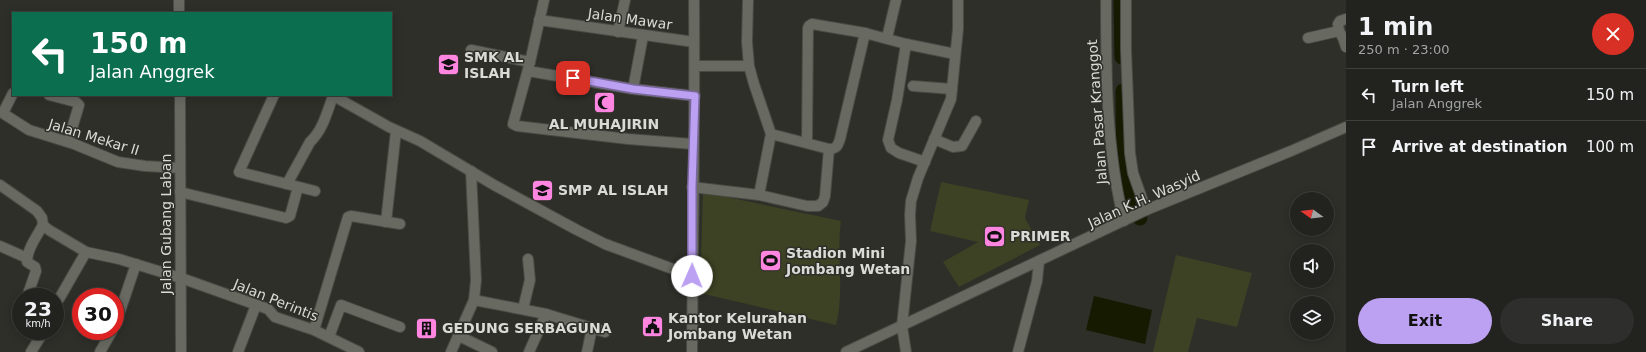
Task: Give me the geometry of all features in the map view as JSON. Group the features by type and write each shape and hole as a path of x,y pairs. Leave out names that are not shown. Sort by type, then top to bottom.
{"street":[{"path":"179,0 179,12"},
{"path":"544,0 529,66 513,124 516,126 628,139 693,144"},
{"path":"618,32 625,0"},
{"path":"692,352 692,187 695,96 694,0"},
{"path":"748,0 747,42 749,66 771,134 759,195"},
{"path":"887,38 896,0"},
{"path":"906,352 902,326 911,241 911,201 948,105 952,89 958,30 958,0"},
{"name":"Jalan Pasar Kranggot","path":"1106,0 1106,50 1112,163 1116,190 1127,220"},
{"path":"1126,0 1126,49 1130,153 1133,173 1144,212"},
{"path":"1346,19 1339,22 1339,31 1346,47"},
{"name":"Jalan Mawar","path":"539,20 643,36 694,42"},
{"path":"807,143 807,42 809,26 823,25 865,33 906,44 955,54"},
{"path":"1308,38 1339,31"},
{"path":"771,134 829,149 833,149 837,146 840,139 865,33"},
{"path":"633,89 643,36"},
{"path":"906,44 897,100 888,140 891,148 925,162"},
{"path":"471,50 529,66 633,89 695,96"},
{"path":"695,66 749,66"},
{"path":"913,86 952,89"},
{"name":"Jalan Mekar II","path":"12,96 4,111 4,115 29,130 68,142 124,163 180,168"},
{"path":"52,96 76,102 79,105 68,142"},
{"name":"Jalan Gubang Laban","path":"180,96 181,352"},
{"path":"274,96 238,170 241,174 315,191"},
{"path":"287,184 310,142 320,130 332,96"},
{"path":"334,96 400,132 420,141 508,192 605,244 692,276"},
{"path":"934,139 953,147 962,146 976,121"},
{"name":"Jalan K.H. Wasyid","path":"846,352 1144,212 1346,127"},
{"path":"386,222 400,132"},
{"path":"692,187 759,195 807,206 818,206 823,202 825,196 829,149"},
{"path":"451,352 474,300 476,265 472,171"},
{"path":"0,185 37,211 42,218 43,225 32,244 27,258 27,262 36,268 30,288"},
{"path":"180,192 286,218 290,216 298,187"},
{"path":"314,330 348,217 351,216 400,224"},
{"name":"Jalan Perintis","path":"43,225 61,238 86,252 136,264 181,278 268,309 275,317 314,330 359,352"},
{"path":"0,246 27,258"},
{"path":"64,290 86,252"},
{"path":"523,309 530,280 528,259"},
{"path":"1018,352 1037,281 1039,261"},
{"path":"124,299 136,264"},
{"path":"324,298 400,327"},
{"path":"474,300 546,314 605,332"},
{"path":"238,352 256,305"},
{"path":"329,337 341,305"},
{"path":"529,352 546,314"},
{"path":"587,352 592,328"},
{"path":"458,336 492,352"},
{"path":"31,352 39,340"},
{"path":"100,352 107,340"}],"shaded area":[{"name":"PRIMER","path":"941,182 1029,200 1025,218 1040,245 959,287 943,262 978,242 930,231"},
{"name":"Stadion Mini Jombang Wetan","path":"703,192 841,221 839,247 840,299 836,325 700,293"},
{"path":"1176,255 1252,273 1237,327 1197,318 1188,352 1153,352"},
{"path":"1094,296 1152,310 1145,344 1086,330"}],"waterway":[{"path":"1121,0 1122,57"},
{"path":"1123,91 1124,174 1140,218"}],"place":[{"name":"SMK AL ISLAH","path":"448,65"},
{"name":"AL MUHAJIRIN","path":"604,102"},
{"name":"SMP AL ISLAH","path":"543,190"},
{"name":"PRIMER","path":"995,236"},
{"name":"Stadion Mini Jombang Wetan","path":"771,261"},
{"name":"Kantor Kelurahan Jombang Wetan","path":"652,326"},
{"name":"GEDUNG SERBAGUNA","path":"426,328"}],"route":[{"path":"573,78 633,89 695,96 692,187 692,276"}]}
